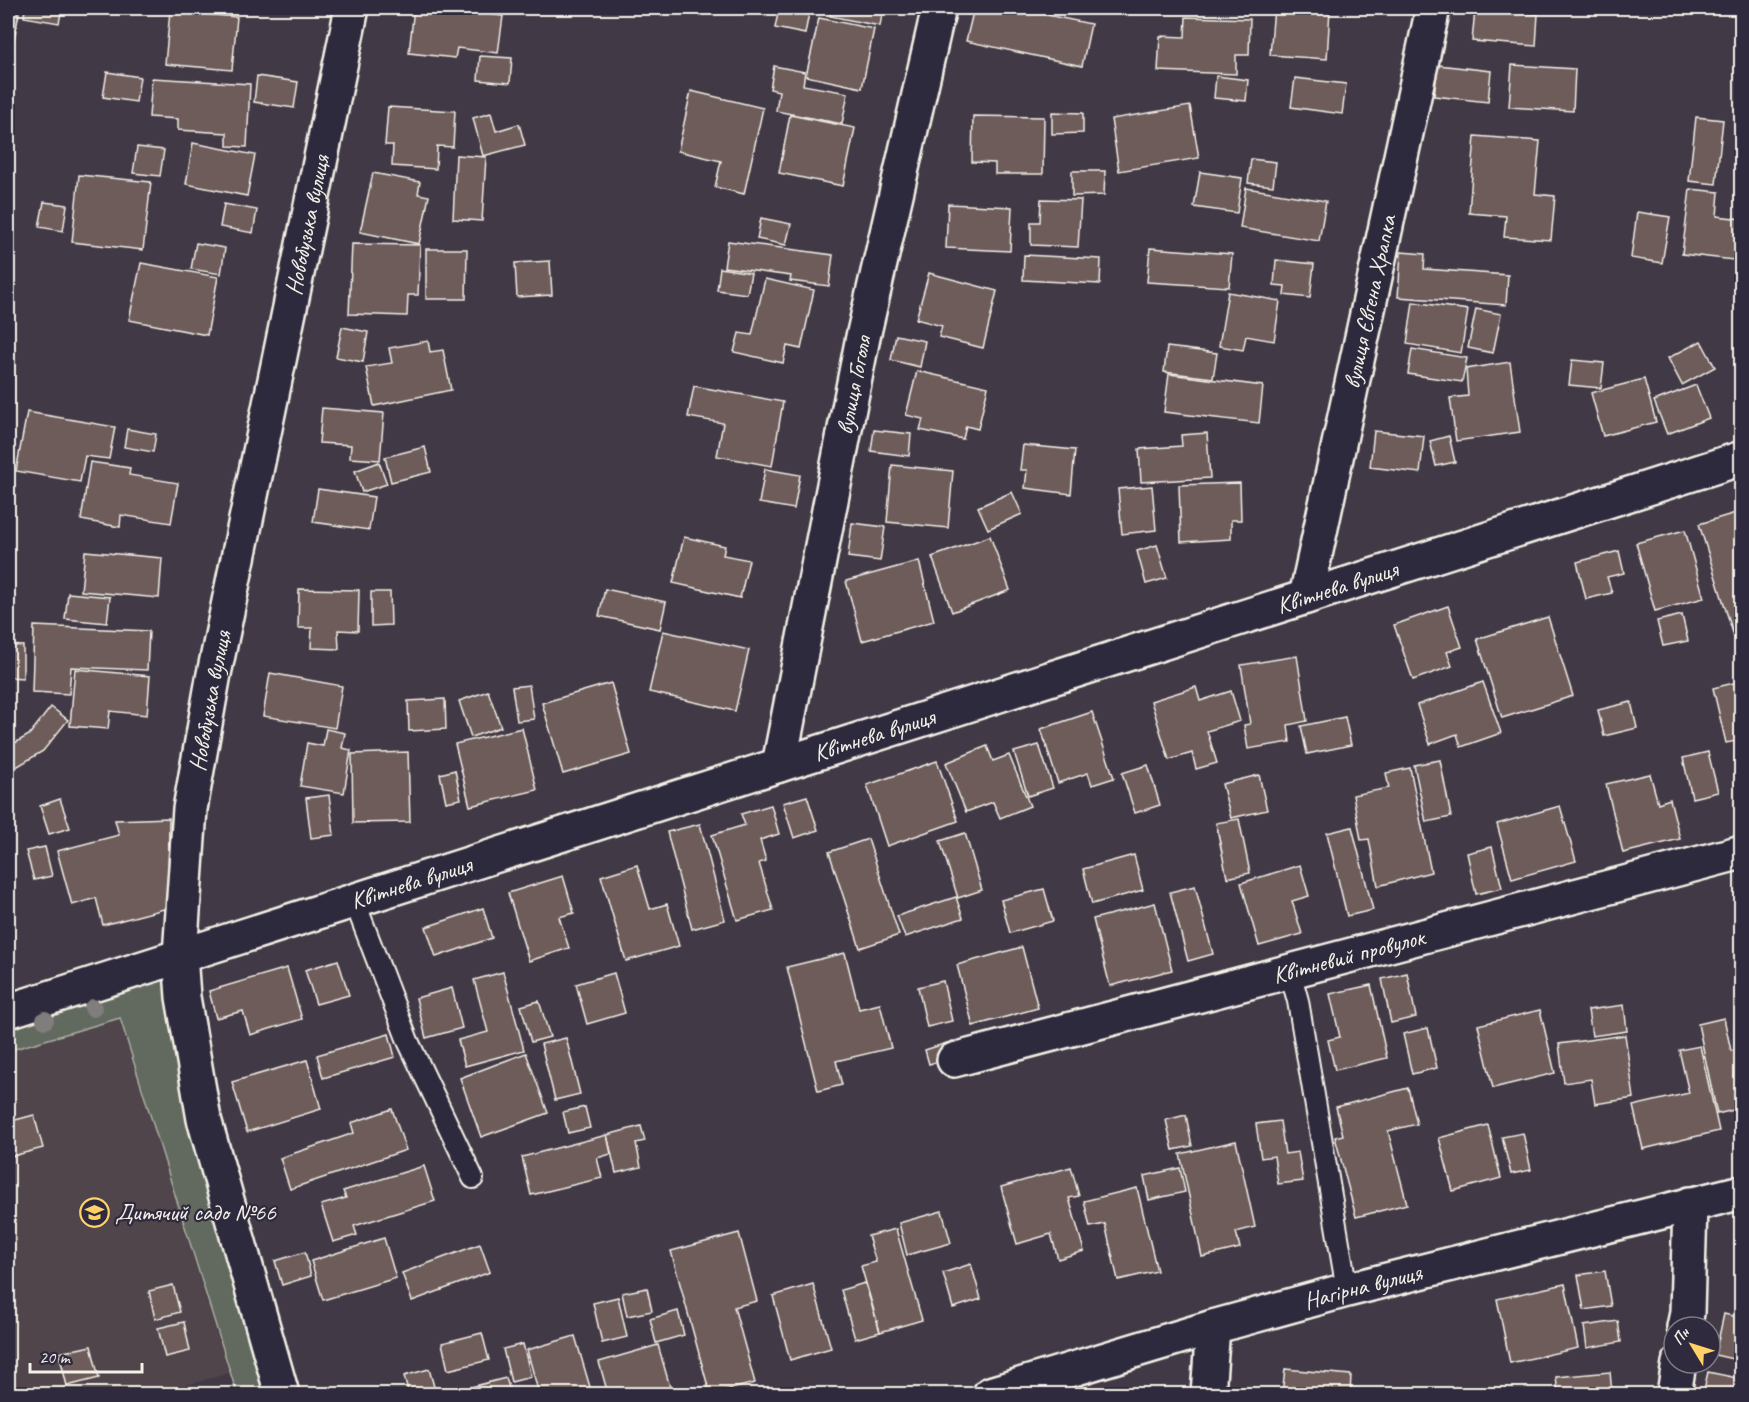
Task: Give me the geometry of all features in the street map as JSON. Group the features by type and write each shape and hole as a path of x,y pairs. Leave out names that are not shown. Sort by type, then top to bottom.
{"street":[{"name":"Новобузька вулиця","path":"282,1395 204,1119 183,997 180,955 190,809 213,679 352,8"},
{"name":"вулиця Гоголя","path":"778,765 863,337 939,8"},
{"name":"вулиця Євгена Храпка","path":"1306,597 1433,8"},
{"name":"Квітнева вулиця","path":"8,1011 1742,458"},
{"name":"Квітневий провулок","path":"954,1059 1742,852"},
{"name":"Нагірна вулиця","path":"990,1395 1213,1327 1347,1290 1742,1191"},
{"path":"1687,1315 1690,1204"},
{"path":"1208,1395 1213,1327"},
{"path":"1674,1395 1677,1375"}],"lane":[{"path":"354,900 408,1041 473,1178"},
{"path":"1290,972 1300,1012 1347,1290"}],"shaded area":[{"path":"162,979 169,987 272,1394 237,1394 120,1018 8,1051 8,1024"},
{"name":"Дитячий садо №66","path":"119,1018 229,1373 156,1394 8,1394 8,1051"}],"building":[{"path":"25,8 62,8 59,23 24,17"},
{"path":"414,8 503,16 498,53 457,48 455,58 409,53"},
{"path":"779,8 809,13 805,34 775,28"},
{"path":"831,8 883,8 880,26 830,16"},
{"path":"974,8 1013,8 1091,24 1082,66 966,41"},
{"path":"1274,8 1330,9 1327,59 1270,55"},
{"path":"1475,10 1538,14 1536,46 1472,41"},
{"path":"8,11 19,13 8,71"},
{"path":"170,11 237,17 232,70 165,64"},
{"path":"1186,17 1250,19 1249,55 1236,55 1236,74 1158,71 1160,36 1185,37"},
{"path":"819,18 874,29 862,88 806,76"},
{"path":"480,56 512,58 510,83 478,80"},
{"path":"1438,65 1491,71 1488,102 1434,96"},
{"path":"1512,65 1575,69 1573,111 1509,107"},
{"path":"774,66 805,72 803,85 848,93 842,124 776,111 779,91 770,89"},
{"path":"107,72 140,77 136,102 103,97"},
{"path":"257,76 298,82 294,108 254,102"},
{"path":"1216,76 1248,80 1246,101 1214,98"},
{"path":"152,78 250,84 247,147 227,146 227,133 178,130 178,119 149,117"},
{"path":"1295,78 1346,84 1342,114 1291,107"},
{"path":"691,91 763,108 744,194 715,187 721,161 678,151"},
{"path":"1190,106 1199,158 1119,171 1111,119"},
{"path":"388,107 455,111 453,147 437,146 436,169 392,166 393,145 385,145"},
{"path":"1052,112 1083,113 1083,133 1052,134"},
{"path":"491,113 496,131 519,124 525,145 483,156 473,118"},
{"path":"8,115 16,117 8,154"},
{"path":"790,115 855,128 843,186 779,173"},
{"path":"973,116 1044,117 1043,174 995,174 995,163 972,162"},
{"path":"1696,117 1723,120 1716,184 1689,181"},
{"path":"1475,136 1540,141 1535,194 1555,196 1551,240 1504,237 1506,216 1469,213"},
{"path":"193,143 255,155 247,196 186,184"},
{"path":"137,147 164,150 160,176 133,173"},
{"path":"456,155 486,157 482,221 453,219"},
{"path":"1251,159 1276,162 1273,186 1248,183"},
{"path":"1072,171 1105,171 1104,195 1072,196"},
{"path":"1200,172 1242,178 1237,213 1194,207"},
{"path":"373,173 420,182 418,194 429,196 419,244 360,232"},
{"path":"79,175 151,182 143,250 72,242"},
{"path":"1246,188 1326,201 1319,241 1240,228"},
{"path":"1690,189 1719,192 1717,216 1742,219 1742,261 1682,254"},
{"path":"1041,199 1081,200 1078,247 1031,245 1031,222 1040,222"},
{"path":"44,202 67,205 63,231 39,227"},
{"path":"224,204 257,210 253,233 220,227"},
{"path":"948,204 1012,207 1010,251 946,248"},
{"path":"1637,212 1670,217 1662,263 1631,258"},
{"path":"761,218 791,224 786,245 757,239"},
{"path":"728,241 833,255 829,286 790,281 791,276 724,267"},
{"path":"196,243 225,248 221,274 191,269"},
{"path":"352,244 420,245 418,295 408,295 407,316 349,314"},
{"path":"1150,248 1232,254 1229,287 1147,282"},
{"path":"426,249 467,249 466,299 426,299"},
{"path":"1401,252 1425,254 1424,269 1508,275 1506,305 1398,297"},
{"path":"1024,255 1101,259 1100,284 1023,280"},
{"path":"1276,260 1314,264 1310,298 1284,295 1285,286 1274,285"},
{"path":"550,261 552,295 517,297 515,263"},
{"path":"141,263 218,277 207,335 129,320"},
{"path":"720,268 751,273 747,294 717,290"},
{"path":"929,273 997,291 983,348 939,337 942,326 916,319"},
{"path":"765,279 814,290 801,349 787,346 783,363 734,352 739,333 752,335"},
{"path":"1228,292 1280,301 1274,341 1246,336 1243,350 1219,346"},
{"path":"1413,302 1468,310 1461,353 1407,344"},
{"path":"1476,309 1501,314 1493,353 1468,348"},
{"path":"342,327 368,332 363,362 336,357"},
{"path":"896,335 925,341 920,367 891,360"},
{"path":"428,341 430,352 443,350 451,390 374,406 366,367 392,363 389,348"},
{"path":"1701,341 1715,367 1682,385 1668,358"},
{"path":"1167,347 1217,353 1213,378 1164,372"},
{"path":"1412,349 1467,358 1462,382 1408,374"},
{"path":"1572,360 1604,363 1601,388 1569,385"},
{"path":"1510,362 1520,432 1456,441 1450,398 1468,396 1466,369"},
{"path":"917,371 988,387 978,429 966,426 963,439 920,430 923,419 906,415"},
{"path":"1169,374 1263,386 1259,423 1164,412"},
{"path":"1644,379 1656,422 1603,436 1591,393"},
{"path":"1696,385 1709,418 1667,434 1654,401"},
{"path":"694,386 783,402 772,466 717,456 723,423 688,417"},
{"path":"322,408 384,413 380,460 350,458 351,445 319,443"},
{"path":"27,412 115,427 109,459 85,456 80,482 16,471"},
{"path":"127,429 156,434 153,452 124,447"},
{"path":"874,430 911,434 909,456 871,451"},
{"path":"1374,431 1424,436 1420,473 1370,467"},
{"path":"1207,433 1210,478 1141,482 1139,449 1182,446 1181,435"},
{"path":"1449,436 1455,462 1436,466 1430,441"},
{"path":"1023,445 1075,450 1071,494 1025,488 1027,470 1020,470"},
{"path":"425,447 431,472 391,482 385,457"},
{"path":"90,462 130,468 129,475 178,483 171,523 121,515 120,527 81,520"},
{"path":"379,462 387,484 362,492 355,471"},
{"path":"892,465 953,471 948,528 887,522"},
{"path":"765,469 800,475 794,509 759,503"},
{"path":"1240,483 1241,520 1231,520 1231,539 1181,542 1179,485"},
{"path":"1152,486 1156,530 1122,534 1118,489"},
{"path":"318,489 374,497 369,530 313,522"},
{"path":"1012,492 1022,514 988,529 978,507"},
{"path":"1742,511 1742,634 1734,636 1699,524"},
{"path":"852,523 885,527 880,561 848,557"},
{"path":"1685,530 1704,598 1655,611 1636,543"},
{"path":"990,536 1010,590 952,612 932,557"},
{"path":"684,537 725,546 723,555 749,560 740,598 673,583"},
{"path":"1157,545 1167,578 1146,584 1137,551"},
{"path":"85,551 162,558 159,598 81,591"},
{"path":"1619,551 1624,573 1607,577 1612,593 1586,599 1577,562"},
{"path":"919,561 934,621 862,641 846,581"},
{"path":"299,589 359,590 358,631 338,630 339,649 311,648 312,628 298,628"},
{"path":"605,589 666,602 660,629 599,616"},
{"path":"371,592 390,592 391,625 371,626"},
{"path":"68,593 110,597 107,623 65,619"},
{"path":"1448,606 1462,647 1447,652 1452,666 1413,680 1394,625"},
{"path":"1682,615 1688,641 1663,646 1657,621"},
{"path":"1548,617 1573,696 1502,718 1477,639"},
{"path":"34,626 149,631 147,670 71,667 69,694 32,692"},
{"path":"663,631 749,650 735,711 649,692"},
{"path":"8,645 23,646 23,678 8,677"},
{"path":"1297,656 1307,721 1288,725 1290,742 1248,749 1244,725 1250,724 1241,665"},
{"path":"75,669 150,676 147,715 110,711 108,729 70,726"},
{"path":"270,673 342,686 335,728 263,716"},
{"path":"1742,681 1742,740 1726,743 1713,688"},
{"path":"1483,682 1501,733 1461,747 1457,734 1430,744 1417,705"},
{"path":"611,683 631,754 563,774 542,703"},
{"path":"529,685 534,719 517,721 512,687"},
{"path":"1196,687 1200,701 1231,691 1240,721 1207,731 1217,763 1196,769 1192,753 1169,760 1151,701"},
{"path":"488,691 501,727 471,737 459,701"},
{"path":"445,699 446,729 409,731 408,701"},
{"path":"1631,702 1637,728 1604,736 1598,710"},
{"path":"51,707 68,720 43,751 8,772 8,747 29,735"},
{"path":"1092,712 1114,778 1092,785 1088,773 1058,783 1041,729"},
{"path":"1345,717 1351,745 1307,754 1301,726"},
{"path":"522,728 537,790 470,806 455,744"},
{"path":"326,729 345,733 342,748 351,750 344,793 300,786 307,743 323,746"},
{"path":"1039,745 1053,788 1028,796 1014,752"},
{"path":"987,746 993,761 1009,755 1030,806 1000,818 993,802 966,812 946,763"},
{"path":"408,752 410,822 353,823 352,754"},
{"path":"1708,752 1718,792 1692,798 1683,758"},
{"path":"1440,760 1451,817 1426,822 1414,765"},
{"path":"937,761 958,821 887,846 867,785"},
{"path":"1148,765 1160,805 1135,813 1122,773"},
{"path":"1410,768 1431,872 1378,886 1369,839 1361,840 1353,795 1389,788 1386,773"},
{"path":"455,770 461,799 446,802 440,774"},
{"path":"1742,771 1742,800 1735,773"},
{"path":"1650,774 1658,803 1670,799 1680,839 1623,853 1606,784"},
{"path":"1259,775 1267,810 1231,818 1222,784"},
{"path":"329,795 334,835 311,838 306,798"},
{"path":"807,796 818,830 794,838 783,803"},
{"path":"60,799 70,828 49,834 40,806"},
{"path":"771,805 779,834 760,840 766,861 759,863 773,910 737,920 712,835 745,825 741,814"},
{"path":"1560,806 1576,861 1512,879 1497,824"},
{"path":"169,818 168,908 103,925 96,898 72,905 57,851 119,835 115,820"},
{"path":"1239,819 1250,873 1227,878 1216,823"},
{"path":"700,824 725,920 692,929 667,832"},
{"path":"1352,827 1373,910 1347,916 1327,833"},
{"path":"965,833 982,890 958,898 940,841"},
{"path":"868,839 899,935 860,948 829,852"},
{"path":"45,847 52,876 34,880 26,851"},
{"path":"1492,847 1502,888 1476,894 1467,853"},
{"path":"1134,855 1143,890 1092,904 1083,869"},
{"path":"637,865 650,909 667,904 679,946 626,961 601,876"},
{"path":"1300,865 1309,896 1292,901 1302,934 1259,946 1241,883"},
{"path":"563,876 574,913 559,917 569,948 529,961 508,893"},
{"path":"1195,886 1213,954 1188,961 1170,892"},
{"path":"1044,889 1053,921 1010,933 1001,900"},
{"path":"956,897 963,918 905,937 897,916"},
{"path":"1155,903 1172,970 1110,986 1093,919"},
{"path":"483,908 492,938 436,957 426,927"},
{"path":"1022,947 1038,1008 973,1026 957,965"},
{"path":"845,953 859,1009 880,1004 891,1048 836,1061 842,1085 818,1091 787,967"},
{"path":"338,960 349,995 316,1004 305,970"},
{"path":"287,968 302,1019 250,1035 243,1011 216,1018 209,991"},
{"path":"503,972 524,1050 465,1066 458,1040 488,1032 474,980"},
{"path":"614,973 625,1013 587,1024 576,984"},
{"path":"1407,973 1416,1017 1391,1023 1382,979"},
{"path":"943,981 952,1021 927,1027 918,987"},
{"path":"1371,985 1387,1058 1335,1070 1328,1040 1340,1037 1330,994"},
{"path":"452,988 462,1028 426,1038 416,998"},
{"path":"539,1001 550,1037 531,1042 521,1006"},
{"path":"1624,1005 1627,1031 1592,1036 1588,1010"},
{"path":"1540,1010 1555,1073 1493,1088 1478,1025"},
{"path":"1724,1018 1731,1051 1742,1048 1742,1108 1717,1114 1698,1024"},
{"path":"1428,1028 1437,1068 1412,1074 1403,1034"},
{"path":"389,1034 395,1057 323,1078 317,1055"},
{"path":"1625,1035 1634,1098 1595,1104 1591,1079 1564,1083 1559,1044"},
{"path":"566,1038 580,1094 555,1100 541,1044"},
{"path":"953,1041 958,1056 929,1064 925,1050"},
{"path":"1700,1046 1719,1131 1643,1149 1633,1106 1689,1093 1679,1050"},
{"path":"526,1053 548,1113 481,1137 460,1078"},
{"path":"307,1060 321,1109 247,1132 232,1082"},
{"path":"1408,1088 1417,1124 1388,1131 1407,1204 1356,1217 1335,1137 1343,1135 1336,1107"},
{"path":"585,1107 590,1128 568,1133 563,1112"},
{"path":"392,1109 406,1150 290,1189 280,1158 354,1133 351,1123"},
{"path":"34,1115 43,1148 9,1157 8,1122"},
{"path":"1186,1115 1192,1146 1173,1150 1166,1120"},
{"path":"1280,1121 1285,1154 1298,1152 1303,1181 1278,1184 1274,1156 1261,1158 1256,1124"},
{"path":"1488,1125 1501,1178 1453,1191 1439,1138"},
{"path":"641,1126 645,1141 636,1143 641,1167 616,1173 607,1135"},
{"path":"1523,1133 1531,1170 1511,1174 1502,1137"},
{"path":"607,1135 611,1154 597,1158 602,1178 531,1195 522,1157"},
{"path":"1236,1141 1255,1227 1236,1232 1240,1248 1202,1257 1180,1154"},
{"path":"424,1166 435,1201 354,1226 357,1235 333,1242 321,1205 346,1198 343,1191"},
{"path":"1071,1167 1079,1196 1069,1198 1084,1251 1058,1259 1051,1234 1017,1244 1001,1187"},
{"path":"1180,1168 1185,1192 1149,1200 1144,1176"},
{"path":"1137,1188 1157,1271 1118,1280 1105,1224 1090,1227 1084,1201"},
{"path":"942,1211 951,1243 907,1255 899,1223"},
{"path":"896,1229 922,1320 880,1332 861,1266 876,1262 868,1236"},
{"path":"739,1233 757,1301 734,1307 755,1383 710,1394 671,1251"},
{"path":"384,1238 396,1278 323,1300 311,1261"},
{"path":"480,1244 490,1272 412,1301 402,1273"},
{"path":"305,1252 311,1276 282,1285 275,1261"},
{"path":"971,1264 981,1299 953,1308 943,1273"},
{"path":"1605,1271 1611,1306 1584,1310 1578,1275"},
{"path":"865,1283 880,1332 855,1339 841,1290"},
{"path":"813,1284 831,1348 790,1360 773,1296"},
{"path":"1565,1284 1578,1348 1510,1363 1497,1299"},
{"path":"173,1285 180,1312 155,1319 149,1291"},
{"path":"647,1288 652,1311 627,1316 622,1293"},
{"path":"618,1297 627,1337 602,1343 593,1303"},
{"path":"678,1311 684,1335 656,1343 650,1319"},
{"path":"1724,1314 1742,1318 1742,1361 1722,1357"},
{"path":"1618,1321 1621,1342 1587,1348 1584,1326"},
{"path":"184,1322 190,1351 165,1357 158,1328"},
{"path":"482,1333 489,1360 448,1370 442,1343"},
{"path":"575,1336 592,1394 539,1394 527,1350"},
{"path":"523,1344 531,1377 511,1382 503,1349"},
{"path":"658,1345 672,1394 608,1394 599,1362"},
{"path":"91,1346 99,1378 67,1386 59,1353"},
{"path":"429,1369 435,1390 409,1394 404,1376"},
{"path":"1285,1369 1351,1375 1350,1394 1282,1394"},
{"path":"1610,1372 1612,1394 1558,1394 1556,1377"},
{"path":"1707,1375 1742,1379 1742,1394 1703,1394"},
{"path":"506,1378 511,1394 444,1394"},
{"path":"1514,1390 1516,1394 1495,1394"}],"place":[{"name":"Дитячий садо №66","path":"94,1212"}]}
